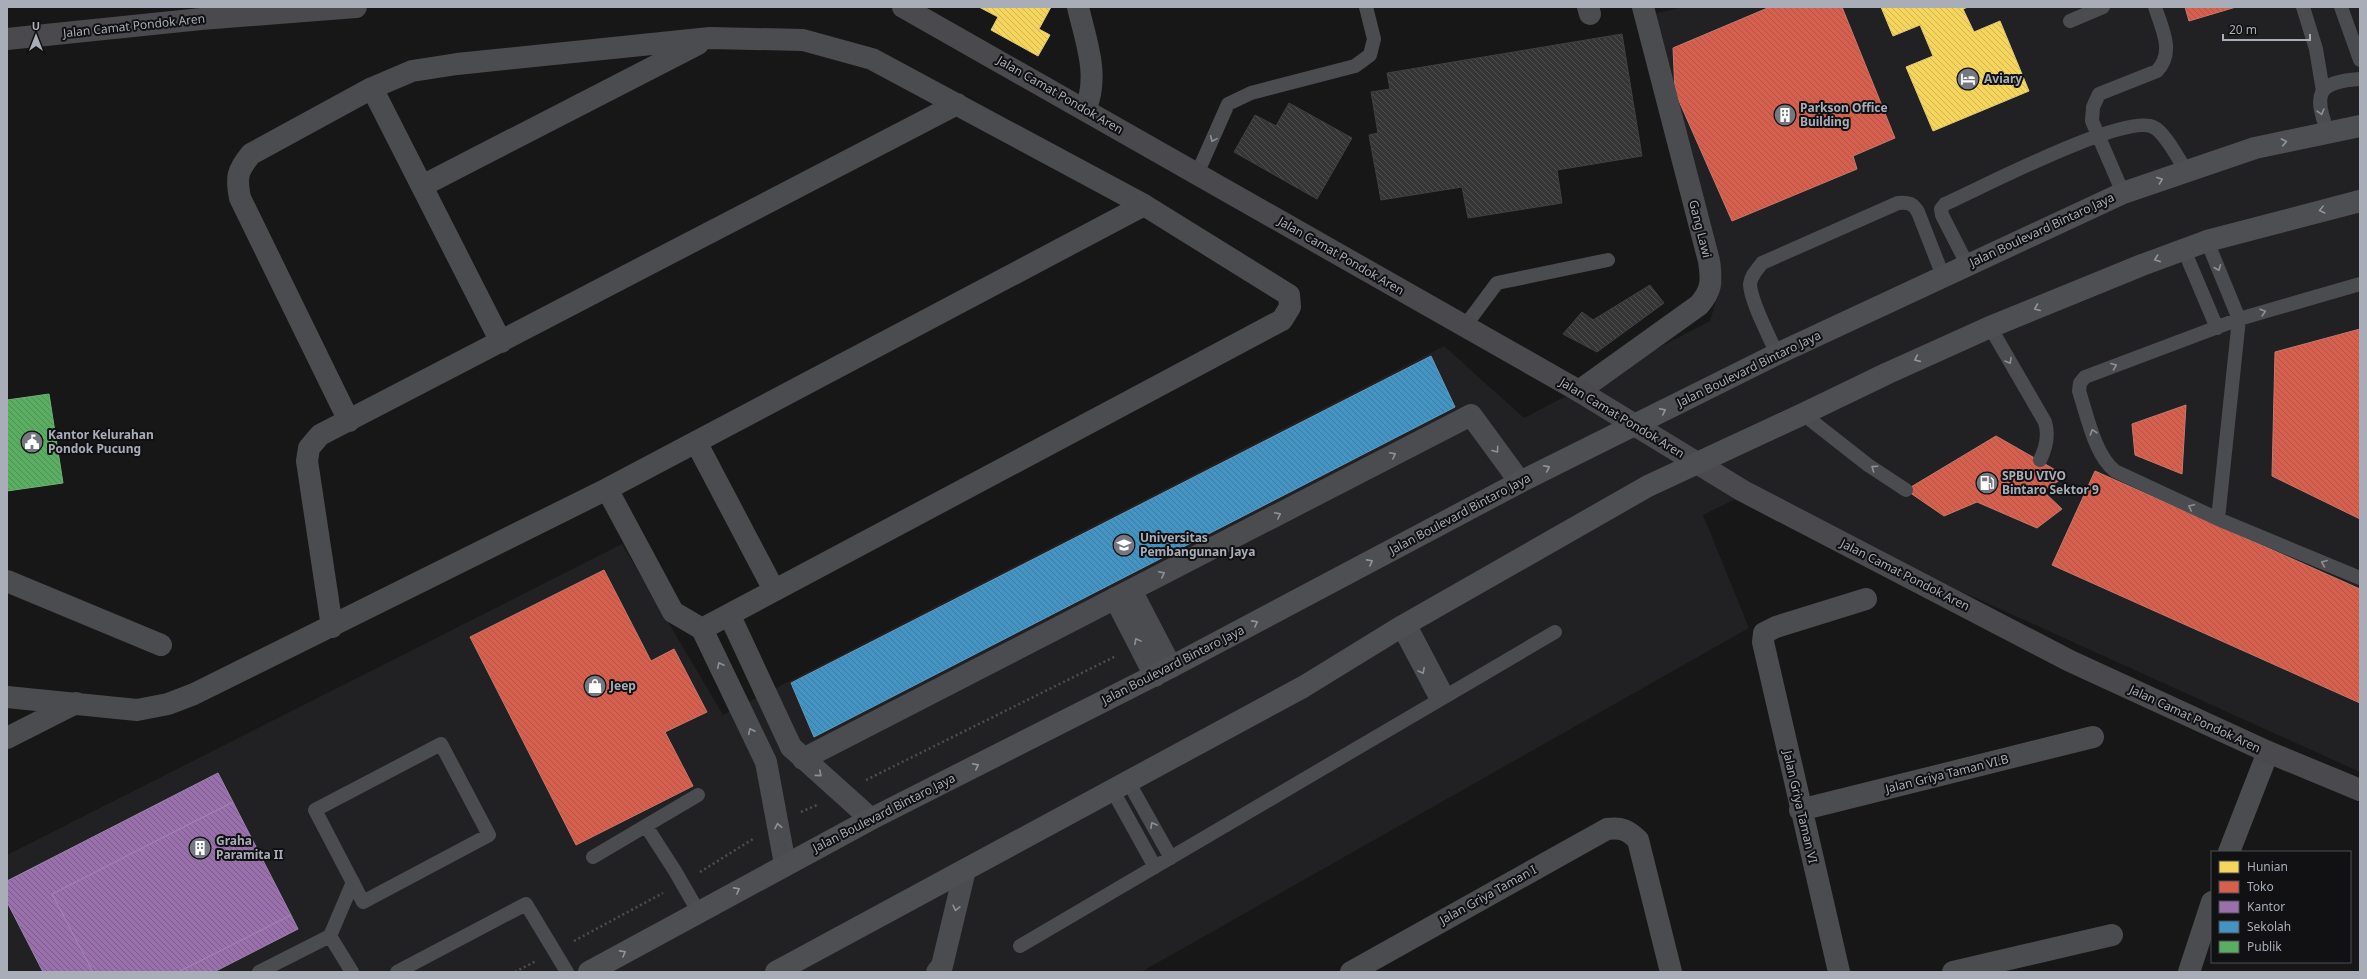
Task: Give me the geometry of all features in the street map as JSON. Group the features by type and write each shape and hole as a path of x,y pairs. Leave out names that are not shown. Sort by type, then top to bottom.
{"main road":[{"name":"Jalan Camat Pondok Aren","path":"7,39 202,19 356,7"},
{"name":"Jalan Camat Pondok Aren","path":"903,7 1585,394 1743,491 2070,661 2268,752 2360,790"},
{"name":"Jalan Boulevard Bintaro Jaya","path":"589,972 698,911 871,819 1163,671 1520,482 1777,354 1967,264 2123,193 2186,170 2255,148 2360,126"},
{"path":"784,971 965,870 1121,787 1303,687 1404,626 1648,486 1803,414 1888,372 1990,327 2207,242 2360,201"}],"street":[{"path":"1078,7 1093,73 1092,94 1085,110"},
{"name":"Gang Lawi","path":"1585,394 1699,305 1709,294 1711,277 1709,261 1643,7"},
{"path":"422,186 710,38"},
{"path":"350,421 240,198 237,182 240,167 251,154 372,88 412,71 457,64 710,38 803,40 872,59 1144,205 1289,295 1290,308 1282,320 774,590 730,616 702,629"},
{"path":"372,88 501,342"},
{"path":"332,627 307,461 309,448 320,435 350,421 957,104"},
{"path":"7,697 137,710 168,704 194,694 332,627 607,489 1144,205"},
{"path":"766,762 797,753 1123,594 1471,415 1520,482"},
{"path":"696,442 774,590"},
{"path":"607,489 673,612 702,629 766,762 785,864"},
{"path":"7,581 160,645"},
{"path":"1123,594 1163,671"},
{"name":"Jalan Griya Taman VI","path":"1839,972 1800,810 1763,642 1764,633 1776,627 1866,599"},
{"path":"730,616 797,753 871,819"},
{"path":"7,738 76,703"},
{"name":"Jalan Griya Taman VI.B","path":"1800,810 2093,737"},
{"path":"2229,851 2268,752"},
{"name":"Jalan Griya Taman I","path":"1351,972 1607,829 1617,827 1628,831 1638,840 1671,972"},
{"path":"942,970 965,870"},
{"path":"2189,972 2211,905"},
{"path":"1953,972 2112,935"}],"lane":[{"path":"1197,174 1228,104 1251,93 1355,66 1370,55 1374,39 1366,7"},
{"path":"2070,21 2103,7"},
{"path":"2123,193 2097,135 2092,113 2099,94 2157,71 2165,61 2168,48 2154,7"},
{"path":"2303,7 2316,49 2323,91"},
{"path":"2345,8 2360,60"},
{"path":"2328,133 2319,108 2319,98 2323,91 2328,86 2336,82 2360,79"},
{"path":"1967,264 1942,216 1941,209 1945,204 2097,135 2142,124 2154,127 2164,137 2186,170"},
{"path":"1777,354 1752,296 1750,284 1753,274 1762,263 1898,203 1908,202 1914,205 1918,212 1943,276"},
{"path":"2207,242 2239,319 2218,519"},
{"path":"2184,250 2217,328"},
{"path":"1465,326 1497,283 1608,260"},
{"path":"2360,284 2239,319 2085,377 2080,383 2079,391 2101,454 2106,464 2115,471 2218,519 2360,578"},
{"path":"1990,327 2045,422 2047,428 2045,450 2040,460"},
{"path":"1803,414 1868,465 1906,490"},
{"path":"1404,626 1442,697"},
{"path":"1020,946 1555,632"},
{"path":"441,744 489,835 364,902 353,882 315,810 441,744"},
{"path":"1121,787 1171,858"},
{"path":"1121,787 1155,867"},
{"path":"593,857 698,796"},
{"path":"646,826 675,871 698,911"},
{"path":"259,972 330,936 353,882"},
{"path":"396,972 526,904 567,972"},
{"path":"330,936 352,972"}],"shaded area":[{"path":"1684,7 2360,7 2360,772 1746,494 1703,515 1749,628 1141,972 7,972 7,855 622,544 723,715 1444,346 1524,418 1710,321 1723,277 1640,17"}],"building: Hunian":[{"path":"979,7 1051,7 1039,29 1050,35 1038,56 991,30 998,17"},
{"name":"Aviary","path":"1881,7 1968,7 1963,9 1974,32 2000,21 2029,91 1933,131 1906,67 1933,56 1920,25 1893,36"}],"building: Toko":[{"name":"Parkson Office Building","path":"1770,7 1842,7 1895,138 1853,156 1857,169 1732,221 1675,92 1673,48"},
{"path":"2185,7 2236,7 2189,21"},
{"path":"2360,329 2360,519 2272,476 2275,352"},
{"path":"2186,405 2182,474 2135,455 2132,424"},
{"name":"SPBU VIVO Bintaro Sektor 9","path":"1996,436 2066,476 2043,491 2062,509 2037,528 1977,502 1944,516 1906,490"},
{"path":"2095,471 2360,589 2360,703 2052,565"},
{"name":"Jeep","path":"604,570 651,661 674,649 707,712 665,732 693,786 576,845 470,637"}],"building: Kantor":[{"path":"218,773 233,802 52,894 93,972 43,972 7,902 7,881"},
{"name":"Graha Paramita II","path":"233,802 291,915 178,972 93,972 52,894"},
{"path":"291,915 298,929 214,972 178,972"}],"building: Sekolah":[{"name":"Universitas Pembangunan Jaya","path":"1431,356 1455,407 814,737 791,683"}],"building: Publik":[{"name":"Kantor Kelurahan Pondok Pucung","path":"49,394 63,483 7,491 7,400"}],"building: Lainnya":[{"path":"1622,34 1642,156 1557,170 1562,203 1468,218 1462,187 1381,200 1369,135 1378,133 1371,92 1390,89 1387,73"},
{"path":"1289,103 1352,138 1317,199 1234,152 1255,115 1276,126"},
{"path":"1650,285 1664,303 1597,352 1563,334 1582,312 1593,320"}],"place":[{"name":"Aviary","path":"1968,79"},
{"name":"Parkson Office Building","path":"1785,115"},
{"name":"Kantor Kelurahan Pondok Pucung","path":"32,442"},
{"name":"SPBU VIVO Bintaro Sektor 9","path":"1987,483"},
{"name":"Universitas Pembangunan Jaya","path":"1124,545"},
{"name":"Jeep","path":"595,686"},
{"name":"Graha Paramita II","path":"200,848"}]}
